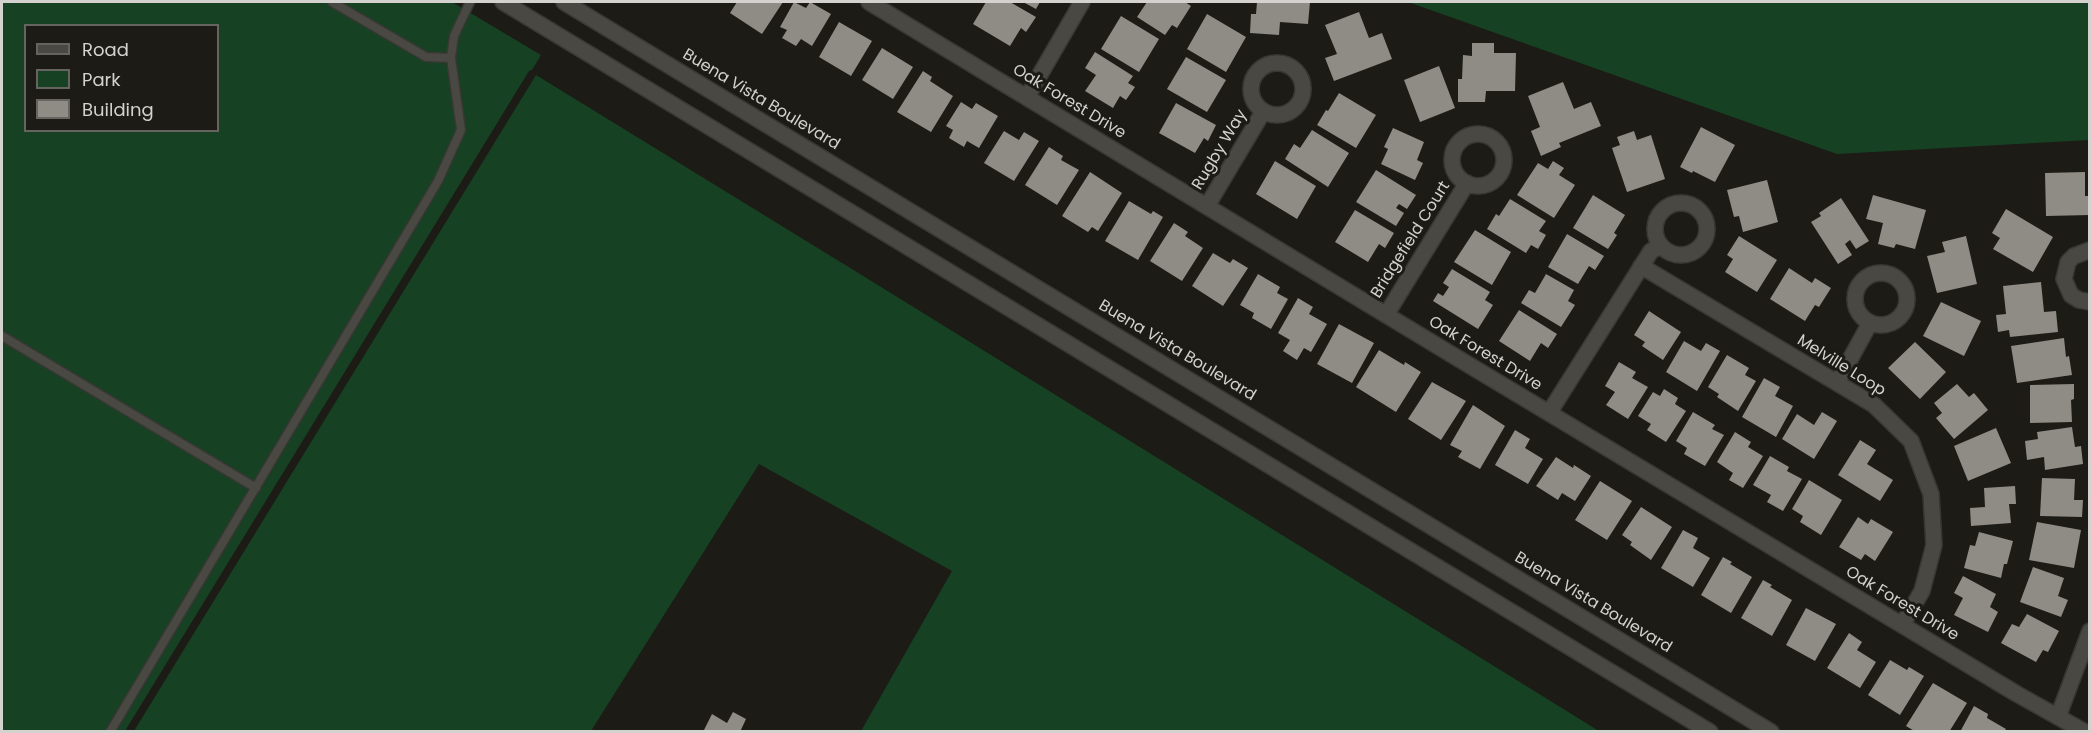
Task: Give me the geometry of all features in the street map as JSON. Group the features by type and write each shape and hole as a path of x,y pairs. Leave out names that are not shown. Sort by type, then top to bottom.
{"main road":[{"path":"503,2 1710,732"},
{"name":"Buena Vista Boulevard","path":"564,2 1771,732"},
{"name":"Oak Forest Drive","path":"869,2 1902,625 2085,732"},
{"path":"1027,97 1082,2"},
{"name":"Rugby Way","path":"1207,206 1263,112"},
{"name":"Bridgefield Court","path":"1386,315 1467,183"},
{"path":"1549,413 1651,251 1661,246"},
{"path":"2090,250 2082,251 2068,262 2064,279 2071,295 2079,300 2090,302"},
{"name":"Melville Loop","path":"1641,266 1875,405 1911,441 1931,494 1934,544 1922,591 1902,625"},
{"path":"1837,383 1870,323"},
{"path":"2058,717 2090,631"}],"lane":[{"path":"332,2 426,57 451,58"},
{"path":"110,732 438,181 461,130 451,58 454,36 470,2"},
{"path":"2,336 256,489"}],"green space":[{"path":"2,2 452,2 541,55 529,71 125,731 2,731"},
{"path":"1408,2 2089,2 2089,140 1837,154"},
{"path":"536,75 1599,731 861,731 952,571 759,464 591,731 134,731"}],"building":[{"path":"737,2 783,2 762,34 730,13"},
{"path":"794,2 806,8 810,2 831,14 812,46 801,39 796,46 782,38 787,30 780,27"},
{"path":"986,2 1010,2 1036,17 1026,32 1021,28 1010,46 973,24"},
{"path":"1023,2 1040,2 1036,9"},
{"path":"1147,2 1185,2 1191,6 1177,28 1172,25 1165,35 1137,17"},
{"path":"1257,2 1310,2 1308,24 1280,22 1279,35 1250,33 1251,14 1256,14"},
{"path":"1359,12 1369,38 1382,33 1392,59 1334,81 1325,58 1337,54 1325,25"},
{"path":"1207,14 1246,37 1226,72 1187,49"},
{"path":"1121,16 1159,39 1139,72 1101,49"},
{"path":"839,22 872,41 851,76 819,57"},
{"path":"1472,43 1494,43 1494,53 1516,53 1515,91 1486,91 1485,102 1458,102 1458,79 1462,79 1463,55 1472,56"},
{"path":"882,48 913,67 893,99 862,80"},
{"path":"1095,52 1133,76 1128,83 1135,87 1126,100 1120,96 1113,108 1085,91 1096,75 1085,68"},
{"path":"1186,57 1226,80 1207,112 1167,89"},
{"path":"1439,66 1455,108 1420,122 1404,80"},
{"path":"923,71 932,77 930,81 953,96 931,132 897,112"},
{"path":"1563,82 1574,109 1591,102 1601,126 1559,143 1561,147 1541,156 1531,131 1540,127 1528,96"},
{"path":"1339,93 1376,115 1356,148 1317,125"},
{"path":"961,102 972,109 976,103 998,116 979,148 967,141 964,147 949,138 953,130 946,126"},
{"path":"1176,103 1216,125 1208,141 1204,138 1195,153 1159,133"},
{"path":"1701,127 1735,145 1715,182 1680,167"},
{"path":"1393,128 1424,142 1417,160 1423,163 1415,180 1381,164 1388,149 1384,147"},
{"path":"1312,130 1349,153 1328,187 1285,159 1294,144 1300,148"},
{"path":"1004,131 1019,140 1024,132 1039,141 1014,181 984,163"},
{"path":"1634,131 1637,140 1651,135 1665,179 1627,192 1612,148 1620,145 1617,137"},
{"path":"1049,147 1063,156 1061,160 1079,170 1057,205 1025,185"},
{"path":"1275,161 1316,186 1297,219 1256,194"},
{"path":"1553,161 1564,168 1559,175 1575,185 1554,218 1517,195 1538,163 1548,169"},
{"path":"1376,170 1416,195 1407,209 1399,204 1396,208 1404,213 1396,226 1356,202"},
{"path":"1090,172 1122,193 1098,231 1092,227 1088,232 1062,216"},
{"path":"2085,172 2085,196 2090,196 2090,215 2046,216 2045,173"},
{"path":"1767,180 1778,222 1743,232 1739,216 1734,217 1727,190"},
{"path":"1593,195 1625,215 1608,249 1573,228"},
{"path":"1873,195 1926,210 1915,249 1896,244 1894,248 1878,244 1883,223 1866,219"},
{"path":"1841,198 1869,241 1856,249 1850,240 1845,244 1852,255 1838,264 1811,222 1821,216 1819,213"},
{"path":"1510,199 1546,221 1539,231 1546,235 1538,249 1531,245 1526,253 1487,229 1496,214 1499,216"},
{"path":"1129,201 1151,214 1153,211 1163,217 1138,260 1105,241"},
{"path":"2006,209 2053,237 2033,272 1993,249 2000,238 1992,233"},
{"path":"1355,210 1394,233 1385,248 1379,244 1368,262 1335,242"},
{"path":"1174,223 1188,232 1185,236 1203,248 1182,281 1150,261"},
{"path":"1475,230 1511,252 1492,285 1454,262"},
{"path":"1567,234 1604,256 1595,270 1589,266 1578,284 1548,267"},
{"path":"1739,236 1777,260 1757,292 1725,272 1733,259 1727,255"},
{"path":"1966,236 1977,284 1937,293 1927,256 1945,252 1942,242"},
{"path":"1213,253 1230,263 1233,259 1248,268 1223,306 1192,286"},
{"path":"1789,268 1812,283 1815,278 1831,288 1819,307 1815,305 1805,321 1770,299"},
{"path":"1452,269 1490,292 1485,300 1493,305 1478,329 1433,301 1438,293 1443,296 1449,287 1443,283"},
{"path":"1258,274 1280,287 1277,293 1288,299 1271,329 1252,318 1254,313 1240,305"},
{"path":"1546,274 1574,290 1568,301 1575,305 1561,327 1521,303 1529,290 1535,293"},
{"path":"2041,282 2044,312 2056,311 2058,332 2010,337 2009,330 1998,332 1996,315 2006,314 2003,286"},
{"path":"1298,298 1313,307 1309,314 1327,324 1311,352 1304,348 1297,360 1283,351 1290,340 1278,333"},
{"path":"1941,302 1981,321 1964,356 1923,336"},
{"path":"1519,310 1557,334 1548,348 1541,343 1530,361 1499,341"},
{"path":"1649,311 1681,332 1663,360 1642,346 1645,342 1634,335"},
{"path":"1339,324 1374,343 1352,383 1317,364"},
{"path":"2064,338 2066,357 2069,356 2072,375 2017,383 2011,346"},
{"path":"1684,341 1701,351 1706,343 1720,351 1697,391 1666,372"},
{"path":"1915,342 1946,372 1920,399 1888,368"},
{"path":"1379,350 1421,372 1396,412 1356,387"},
{"path":"1727,355 1749,368 1745,375 1756,381 1738,411 1717,397 1719,394 1708,387"},
{"path":"1619,362 1636,372 1632,378 1648,387 1628,419 1606,405 1615,392 1605,386"},
{"path":"1764,378 1780,387 1775,396 1793,406 1776,437 1742,417"},
{"path":"1432,382 1466,401 1441,440 1408,419"},
{"path":"1957,384 1969,397 1974,393 1988,410 1954,439 1936,418 1942,413 1934,403"},
{"path":"2074,384 2074,399 2071,400 2072,422 2030,423 2030,385"},
{"path":"1664,389 1678,398 1675,404 1686,411 1666,442 1647,430 1651,424 1638,416 1653,392 1660,396"},
{"path":"1473,405 1505,426 1480,469 1458,457 1462,451 1450,445"},
{"path":"1693,412 1715,425 1712,429 1724,435 1705,466 1684,454 1687,448 1676,441"},
{"path":"1822,412 1837,421 1814,459 1782,439 1797,414 1814,425"},
{"path":"2072,427 2075,447 2081,446 2083,464 2045,470 2044,457 2027,460 2025,441 2038,439 2037,432"},
{"path":"1996,428 2011,463 1968,481 1954,446"},
{"path":"1515,430 1530,439 1525,448 1543,459 1528,484 1495,465"},
{"path":"1735,432 1751,442 1748,447 1763,456 1743,488 1729,480 1733,473 1717,462"},
{"path":"1860,440 1876,450 1867,464 1893,480 1880,501 1838,475"},
{"path":"1770,456 1789,467 1787,471 1802,479 1783,511 1767,502 1771,495 1753,485"},
{"path":"1556,457 1591,476 1575,501 1562,493 1558,500 1536,486"},
{"path":"2042,478 2075,479 2074,500 2083,500 2082,517 2040,516"},
{"path":"1809,480 1842,500 1821,535 1800,522 1803,516 1792,509"},
{"path":"1600,481 1632,501 1607,540 1575,520"},
{"path":"2015,486 2016,504 2009,504 2011,523 1971,526 1970,508 1985,507 1984,488"},
{"path":"1641,507 1672,527 1651,560 1630,545 1632,542 1622,535"},
{"path":"1858,517 1868,524 1871,519 1893,532 1875,561 1865,554 1861,560 1839,547"},
{"path":"2037,522 2081,530 2074,568 2029,560"},
{"path":"1683,530 1698,538 1693,548 1710,558 1693,587 1661,568"},
{"path":"1979,532 2013,541 2001,578 1964,568 1970,545 1975,546"},
{"path":"1723,557 1752,577 1731,613 1701,595"},
{"path":"2033,567 2064,578 2058,596 2068,600 2061,617 2020,602"},
{"path":"1963,576 1996,594 1990,607 1998,612 1988,632 1954,615 1963,598 1954,593"},
{"path":"1763,580 1792,600 1772,636 1741,618"},
{"path":"1806,608 1836,624 1815,661 1786,645"},
{"path":"2027,614 2059,631 2048,652 2043,650 2036,662 2001,643 2012,624 2019,627"},
{"path":"1849,633 1862,642 1857,650 1876,662 1860,688 1827,668"},
{"path":"1890,660 1907,670 1909,667 1924,676 1900,715 1868,695"},
{"path":"1933,683 1967,703 1949,732 1916,732 1906,726"},
{"path":"1974,706 1988,714 1987,718 2006,729 2004,732 1960,732"},
{"path":"733,712 746,719 740,732 703,732 712,714 727,723"}]}
